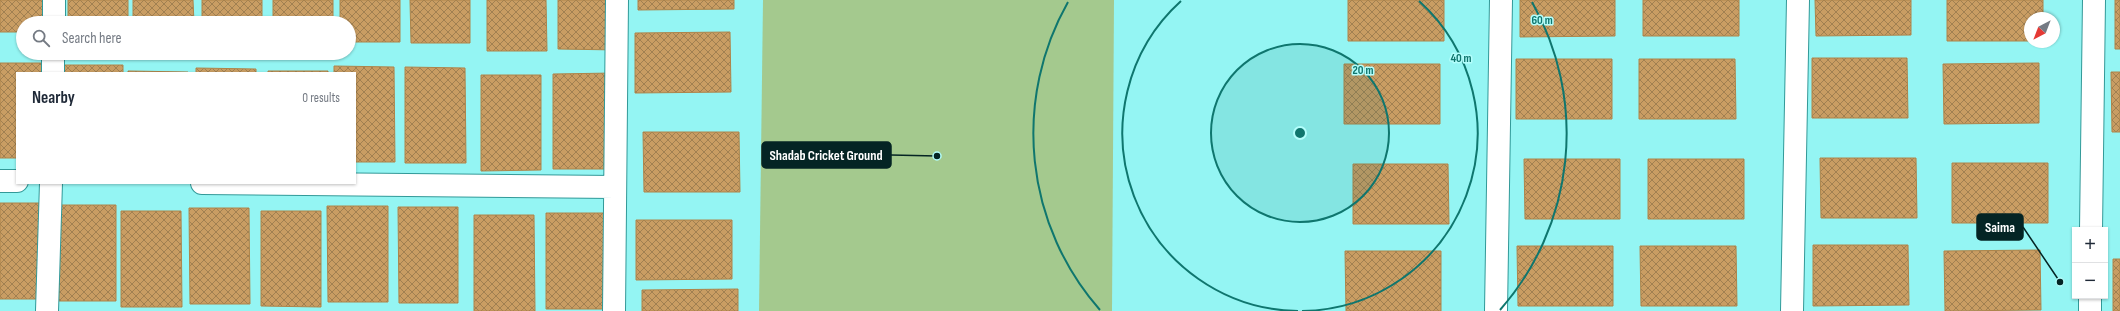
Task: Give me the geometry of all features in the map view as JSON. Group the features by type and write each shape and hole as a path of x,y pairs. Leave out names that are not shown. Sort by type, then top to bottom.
{"street":[{"path":"54,0 54,16"},
{"path":"614,311 617,0"},
{"path":"1496,311 1501,0"},
{"path":"1792,311 1798,0"},
{"path":"2091,227 2094,0"},
{"path":"53,60 53,72"},
{"path":"0,181 16,181"},
{"path":"47,311 51,184"},
{"path":"305,184 615,187"},
{"path":"2090,299 2090,311"}],"green space":[{"path":"763,0 1114,0 1112,311 759,311"}],"building":[{"path":"0,0 44,0 44,16 16,16 16,32 0,32"},
{"path":"68,0 128,0 128,16 68,16"},
{"path":"133,0 193,0 194,16 133,16"},
{"path":"202,0 262,0 262,16 202,16"},
{"path":"273,0 333,0 333,16 273,16"},
{"path":"340,0 400,0 400,42 356,42 356,16 340,16"},
{"path":"410,0 470,0 470,43 411,43"},
{"path":"487,0 546,0 547,51 487,51"},
{"path":"558,0 618,0 618,50 558,49"},
{"path":"638,0 734,0 734,9 638,10"},
{"path":"1348,0 1444,0 1444,41 1348,41"},
{"path":"1520,0 1615,0 1615,36 1520,37"},
{"path":"1643,0 1739,0 1739,36 1643,36"},
{"path":"1815,0 1911,0 1911,35 1816,36"},
{"path":"1947,0 2043,0 2043,12 2024,12 2024,41 1947,41"},
{"path":"2115,0 2120,0 2120,49 2115,49"},
{"path":"730,32 731,92 635,93 635,33"},
{"path":"1812,58 1907,58 1908,118 1812,118"},
{"path":"1516,59 1612,59 1612,119 1516,119"},
{"path":"1639,59 1735,59 1736,119 1639,119"},
{"path":"0,63 42,63 42,72 16,72 16,158 0,158"},
{"path":"2039,63 2039,123 1944,124 1943,64"},
{"path":"1344,64 1440,64 1440,124 1344,124"},
{"path":"63,65 123,65 123,72 63,72"},
{"path":"334,66 394,67 395,162 356,162 356,72 334,72"},
{"path":"405,67 465,68 466,163 405,163"},
{"path":"196,68 256,69 256,72 196,72"},
{"path":"128,71 188,72 128,72"},
{"path":"268,71 328,71 328,72"},
{"path":"2111,72 2120,72 2120,132 2112,132"},
{"path":"613,73 613,169 553,169 553,74"},
{"path":"481,75 541,75 541,170 481,171"},
{"path":"643,132 739,132 740,192 644,192"},
{"path":"1820,158 1916,158 1917,218 1821,218"},
{"path":"1524,159 1620,159 1620,219 1525,219"},
{"path":"1648,159 1744,159 1744,219 1648,219"},
{"path":"1952,163 2048,163 2048,223 1952,223"},
{"path":"1353,164 1448,164 1449,224 1353,224"},
{"path":"0,203 40,203 40,299 0,299"},
{"path":"56,205 116,205 116,301 57,301"},
{"path":"327,206 388,206 388,302 328,302"},
{"path":"398,207 458,207 458,303 399,303"},
{"path":"189,208 249,208 250,304 190,304"},
{"path":"121,211 181,211 182,307 121,307"},
{"path":"261,211 321,211 321,307 261,306"},
{"path":"546,213 606,213 606,309 546,309"},
{"path":"474,215 534,215 535,311 474,311"},
{"path":"636,220 732,220 732,279 636,280"},
{"path":"1813,245 1908,245 1909,305 1813,306"},
{"path":"1517,246 1613,246 1613,306 1518,306"},
{"path":"1640,246 1736,246 1737,306 1641,306"},
{"path":"2040,250 2041,310 1945,311 1944,251"},
{"path":"1345,251 1441,251 1441,311 1346,311"},
{"path":"2113,259 2120,259 2120,311 2113,311"},
{"path":"738,289 738,311 642,311 642,290"}],"place":[{"name":"Shadab Cricket Ground","path":"937,156"},
{"name":"Saima","path":"2060,282"}]}
